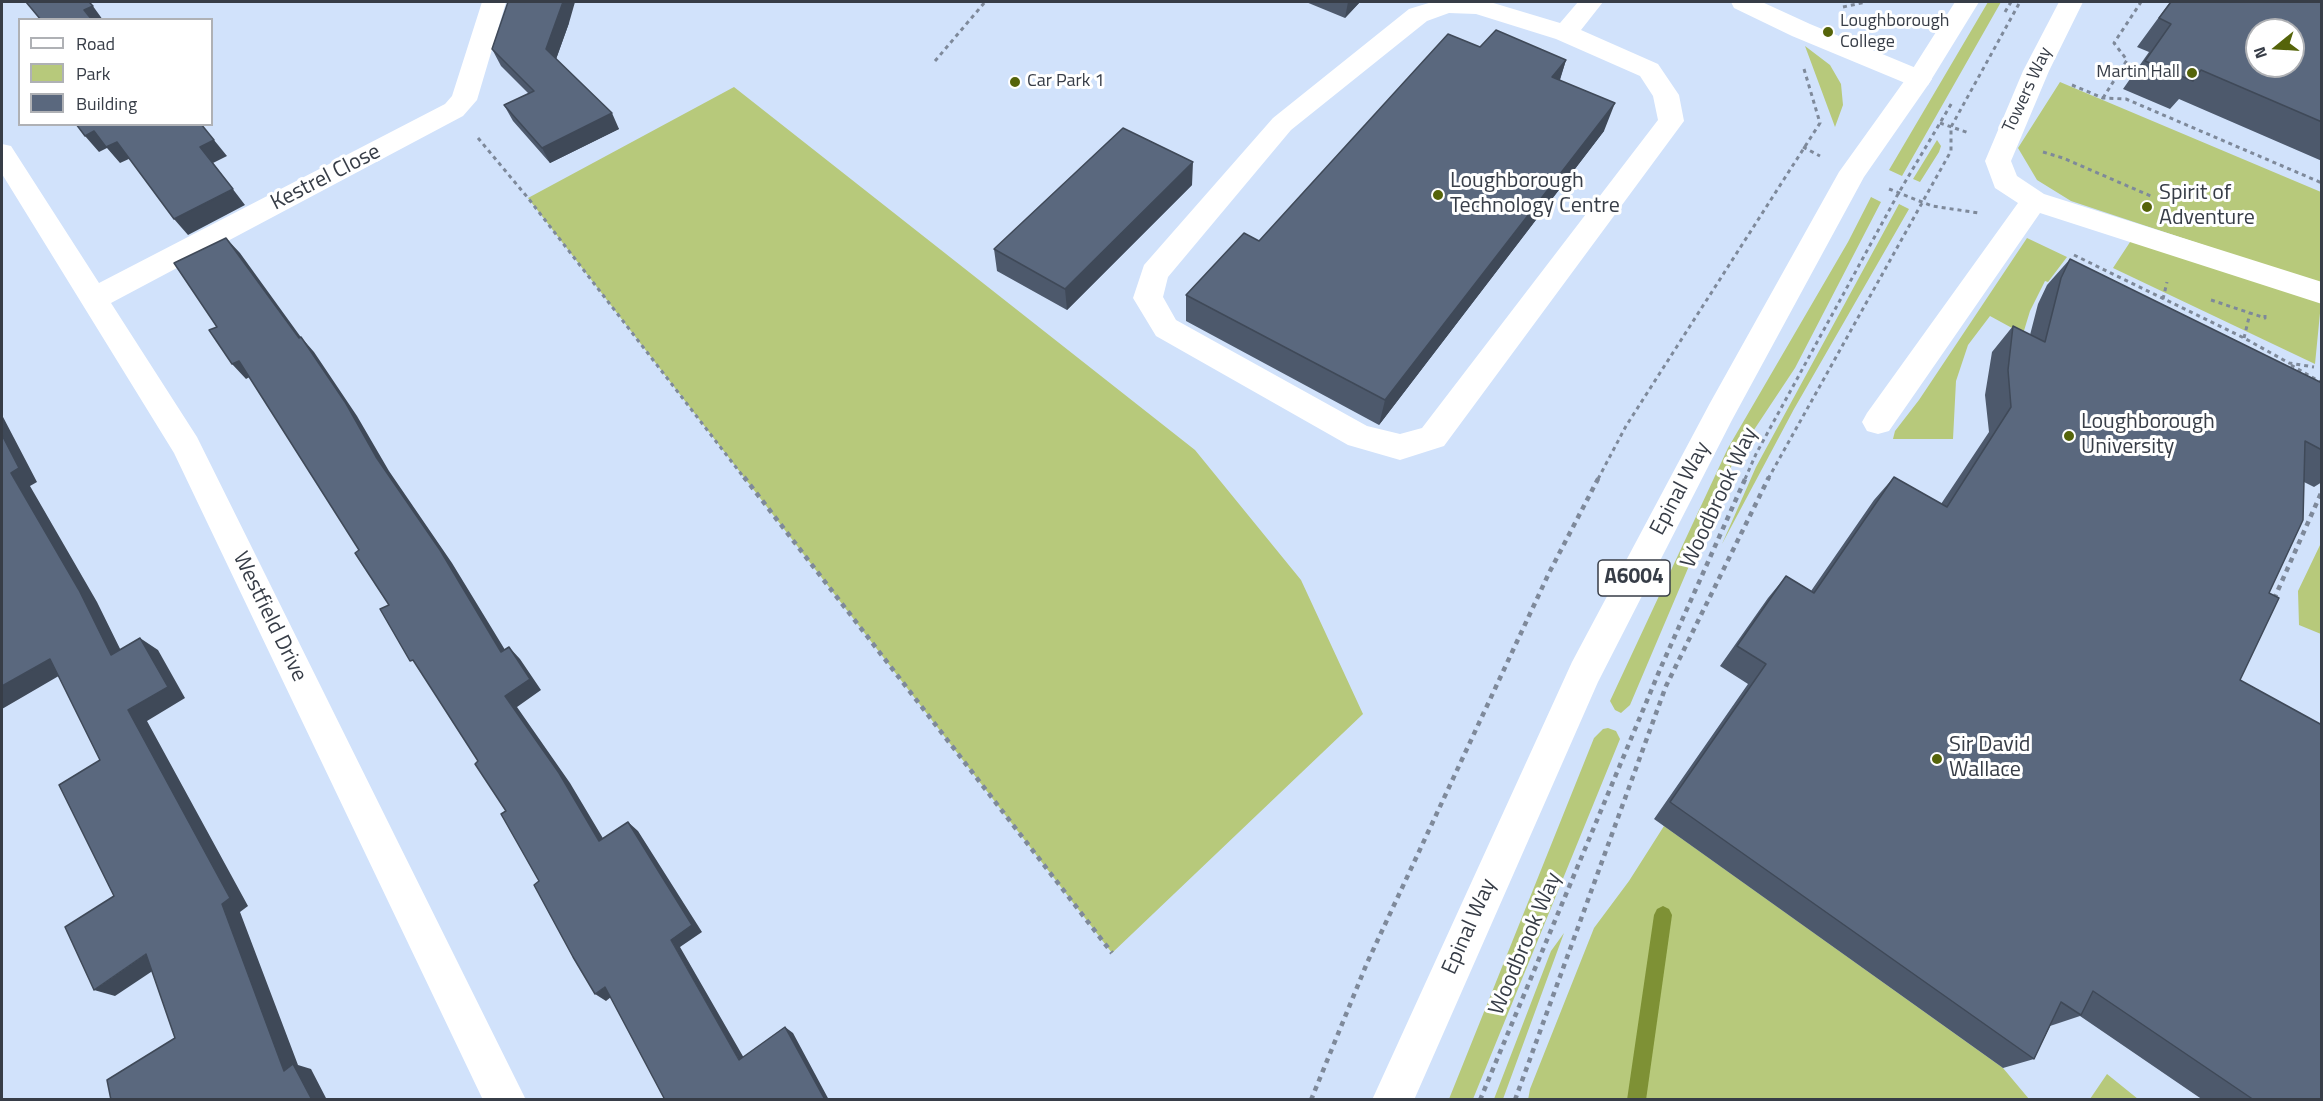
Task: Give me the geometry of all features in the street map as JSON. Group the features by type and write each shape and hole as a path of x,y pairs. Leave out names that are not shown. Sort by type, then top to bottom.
{"street":[{"path":"454,110 464,100 494,2"},
{"path":"1565,33 1591,2"},
{"path":"1743,2 1801,30 1919,79"},
{"name":"Epinal Way","path":"1393,1100 1584,673 1721,412 1853,172 1919,79 1967,2"},
{"name":"Towers Way","path":"2034,201 2005,181 1998,161 2036,71 2071,2"},
{"path":"1447,5 1478,6 1565,33 1649,70 1666,95 1671,121 1433,437 1400,447 1359,436 1166,328 1148,298 1154,273 1282,124 1418,15 1447,5"},
{"name":"Kestrel Close","path":"93,298 454,110"},
{"name":"Westfield Drive","path":"2,153 186,446 505,1100"},
{"path":"1878,422 2034,201 2322,293"}],"path":[{"path":"935,61 985,2"},
{"path":"1311,1100 1367,963 1560,552 1626,426 1820,123 1802,62 1801,30 1825,11 1866,2"},
{"path":"2002,16 2011,2"},
{"path":"1515,1100 1666,686 1775,465 1951,151 1951,127 2020,2"},
{"path":"2103,98 2127,60 2114,43 2141,2"},
{"path":"2036,71 2103,98 2126,99 2322,183"},
{"name":"Woodbrook Way","path":"1480,1100 1656,678 1756,454 1898,194 1957,94"},
{"path":"454,110 528,198 1112,953"},
{"path":"1940,123 2063,158 2160,201"},
{"path":"1803,147 1898,194 1923,203 1991,215 2016,226 2244,338 2321,381 2319,388"},
{"path":"2074,266 2080,258"},
{"path":"2244,338 2250,313"},
{"path":"2289,363 2314,367"},
{"path":"2272,603 2320,501 2322,491"}],"green space":[{"path":"1988,2 2001,2 1902,176 1889,170"},
{"path":"1805,46 1830,65 1841,84 1843,105 1835,127"},
{"path":"2060,82 2321,192 2321,284 2071,201 2037,180 2018,148"},
{"path":"734,87 1195,450 1301,580 1363,714 1112,953 528,198"},
{"path":"1937,140 1941,146 1939,152 1920,182 1913,179"},
{"path":"1871,197 1881,202 1795,368 1734,460 1630,705 1621,713 1615,710 1610,701 1728,448 1848,242"},
{"path":"1899,204 1909,209 1794,409 1722,544 1756,467"},
{"path":"2027,238 2067,257 2048,282 2045,281 2030,311 2023,334 1990,316 1968,345 1956,381 1953,439 1893,439 1895,431 1919,400"},
{"path":"2132,239 2321,303 2315,364 2113,268"},
{"path":"2321,543 2321,634 2299,625 2298,591"},
{"path":"1603,729 1616,731 1620,739 1473,1099 1449,1099 1594,738"},
{"path":"1664,826 2003,1068 2029,1099 1528,1100 1530,1089 1594,928 1629,881"},
{"path":"1564,933 1503,1099 1494,1099 1551,951"},
{"path":"2107,1074 2138,1099 2090,1099"}],"building":[{"path":"26,2 89,2 93,6 84,10 90,18 39,18"},
{"path":"508,2 563,2 546,49 612,113 542,148 504,105 534,91 492,49"},
{"path":"2171,2 2322,2 2322,122 2201,70 2193,81 2145,61 2171,24 2159,18"},
{"name":"Loughborough Technology Centre","path":"1496,30 1566,60 1552,77 1615,103 1385,400 1186,295 1244,233 1259,241 1448,34 1480,47"},
{"path":"78,126 203,126 214,140 200,147 233,189 174,219 117,142 106,147 94,131 85,136"},
{"path":"1123,128 1193,162 1065,289 994,249"},
{"path":"226,238 299,338 301,337 345,402 376,457 440,550 501,652 509,647 530,679 505,696 559,773 599,841 628,822 692,925 671,940 739,1060 785,1027 824,1098 821,1100 665,1100 605,987 595,994 573,957 534,885 539,881 501,814 506,811 475,764 478,761 413,660 410,661 380,609 389,605 355,553 359,550 239,361 232,364 209,330 217,327 174,263"},
{"path":"2070,259 2322,383 2322,450 2305,441 2303,520 2269,593 2279,598 2240,680 2322,725 2322,1100 2254,1100 2093,991 2081,1015 2061,1002 2034,1059 1670,802 1766,664 1737,646 1786,576 1814,593 1894,477 1947,507 2011,407 2008,370 2013,326 2045,342 2061,278"},
{"path":"2,435 19,468 11,473 79,590 111,655 140,638 168,687 128,710 230,898 222,904 284,1071 293,1064 312,1100 111,1100 107,1080 175,1038 146,954 94,990 65,927 114,896 59,785 100,760 50,659 2,686"}],"waterway":[{"path":"1636,1100 1663,915"}],"place":[{"name":"Loughborough College","path":"1828,32"},
{"name":"Martin Hall","path":"2192,73"},
{"name":"Car Park 1","path":"1015,82"},
{"name":"Loughborough Technology Centre","path":"1438,195"},
{"name":"Spirit of Adventure","path":"2147,207"},
{"name":"Loughborough University","path":"2069,436"},
{"name":"Sir David Wallace","path":"1937,759"}]}
